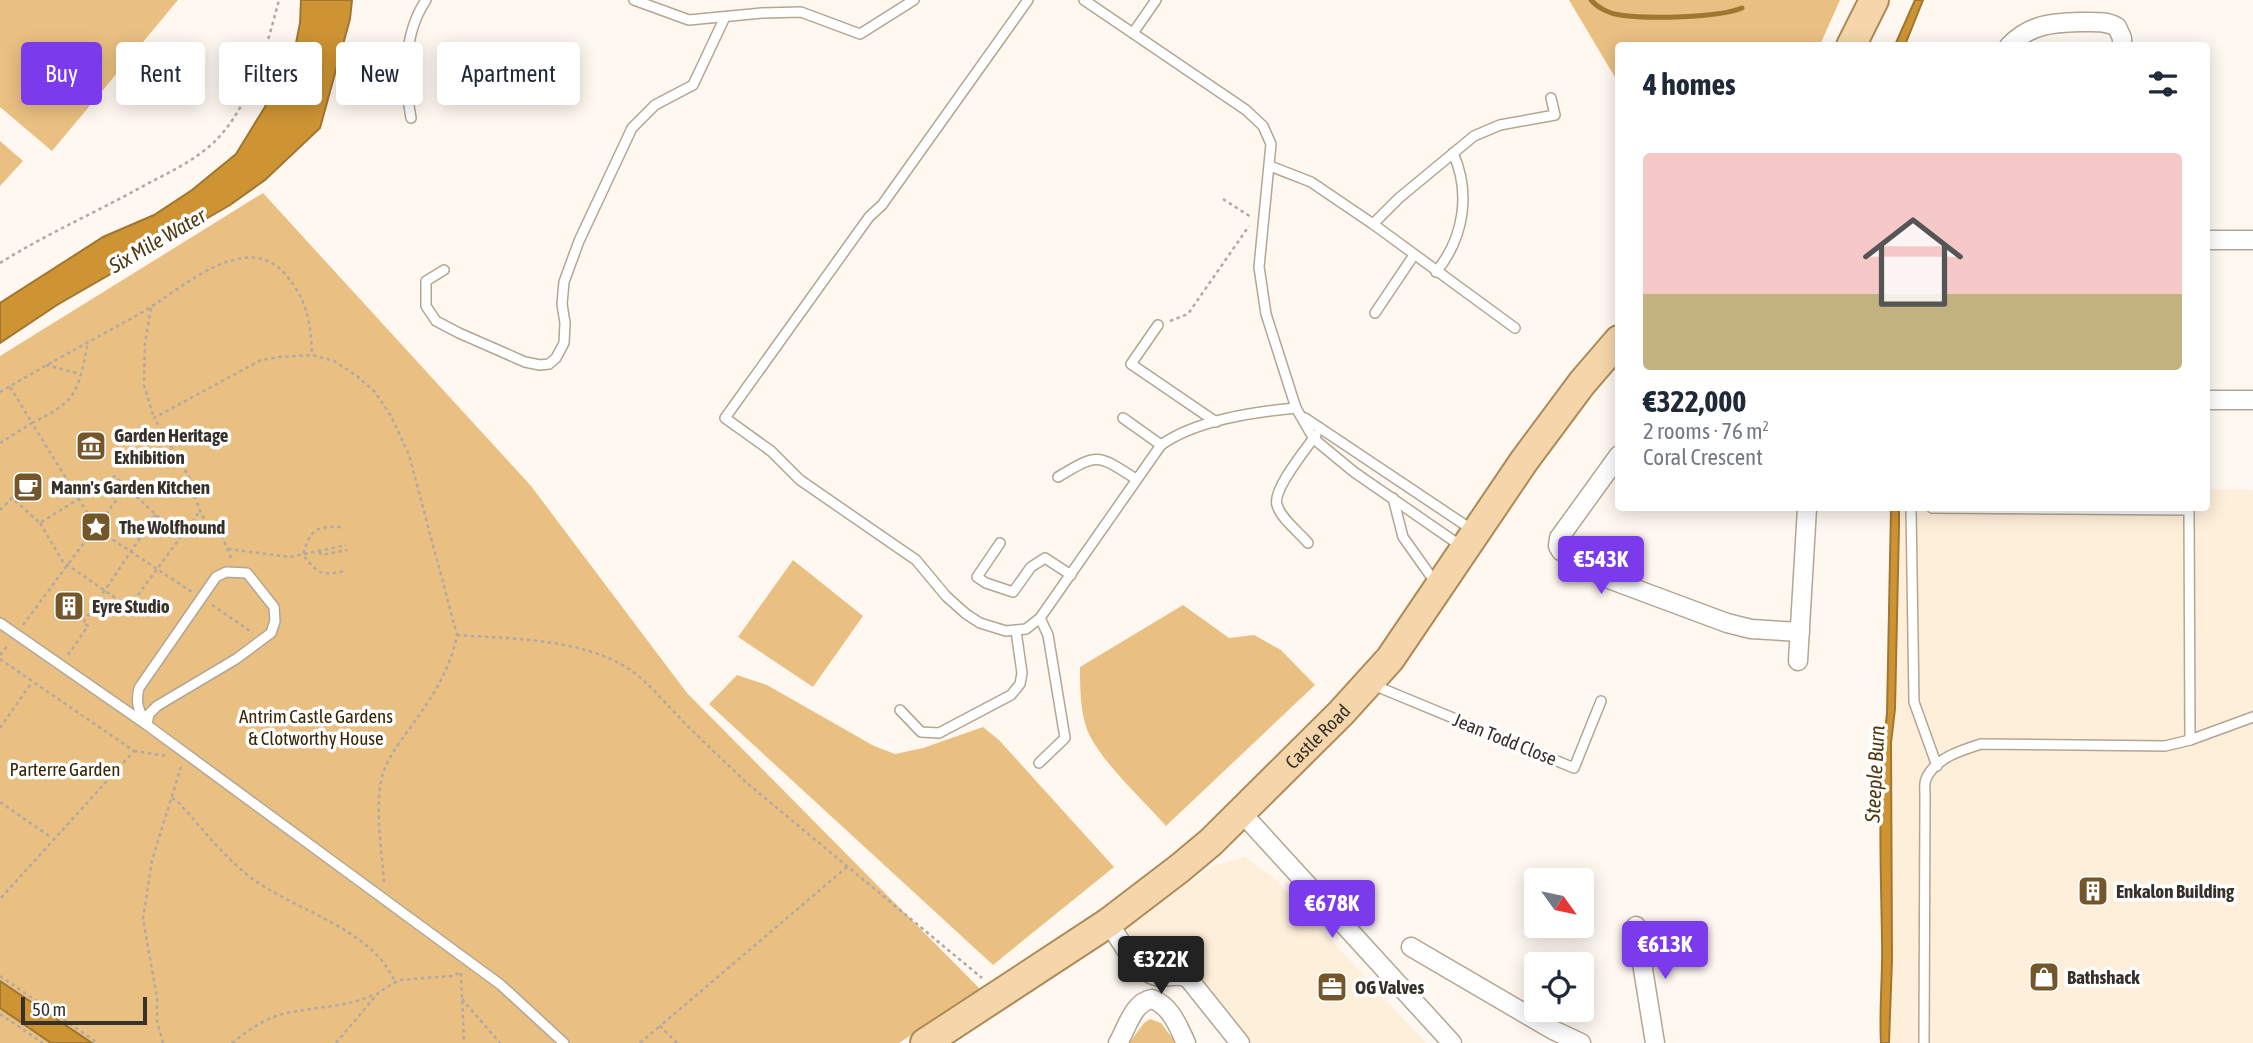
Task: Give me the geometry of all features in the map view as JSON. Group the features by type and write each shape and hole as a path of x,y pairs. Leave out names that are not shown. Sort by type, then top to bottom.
{"main road":[{"path":"1854,42 1874,0"},
{"name":"Castle Road","path":"925,1043 1108,923 1180,868 1241,812 1369,683 1412,630 1524,461 1582,383 1615,347"}],"street":[{"path":"2015,42 2029,30 2048,23 2102,22 2117,27 2122,42"},
{"path":"2210,240 2253,240"},
{"path":"2210,400 2253,400"},
{"path":"1615,461 1559,538 1561,551 1606,578 1727,623 1751,629 1800,632"},
{"path":"1798,662 1807,511"},
{"path":"1241,812 1452,1043"},
{"path":"1108,923 1138,964 1155,976 1176,974 1188,978 1240,1043"},
{"path":"1636,926 1655,1043"},
{"path":"1411,947 1553,1030 1581,1043"},
{"path":"1157,1000 1162,976"},
{"path":"1118,1043 1138,1006 1147,999 1157,1000 1171,1014 1186,1043"}],"lane":[{"path":"411,118 406,89 408,51 420,9 426,0"},
{"path":"634,0 689,20 801,12 860,34 914,0"},
{"path":"1028,0 882,205 869,217 725,418 771,451 800,480 916,560 951,601 966,614 995,629 1016,631 1026,629 1040,618 1161,444 1175,435 1216,422 1259,411 1296,408"},
{"path":"1084,0 1246,110 1263,126 1271,145 1260,255 1262,293 1266,314 1296,408 1314,439 1354,472 1393,498 1471,541"},
{"path":"1133,33 1156,0"},
{"path":"444,270 426,281 426,306 436,321 525,362 549,364 556,358 564,343 564,282 579,241 632,128 654,105 693,86 724,17"},
{"path":"1373,224 1399,198 1474,136 1500,125 1555,115 1551,99"},
{"path":"1436,272 1453,246 1462,212 1461,172 1453,153"},
{"path":"1270,166 1311,182 1515,328"},
{"path":"1375,313 1414,255"},
{"path":"1158,325 1131,363 1216,422"},
{"path":"1123,418 1161,444"},
{"path":"1304,418 1322,428 1471,541"},
{"path":"1308,543 1276,503 1278,490 1322,428"},
{"path":"1058,477 1087,460 1104,459 1136,479"},
{"path":"1393,498 1403,537 1430,575 1442,585"},
{"path":"1911,511 1914,702 1937,766"},
{"path":"2189,511 2190,740"},
{"path":"1000,543 977,577 986,583 1013,592 1031,567 1045,558 1071,575"},
{"path":"234,571 247,573 274,607 275,621 271,633 157,706 149,714 147,725 136,700 139,688 216,577 234,571"},
{"path":"1039,763 1065,738 1048,635 1040,618"},
{"path":"0,623 147,725 501,985 564,1043"},
{"path":"900,710 922,732 939,733 1011,695 1020,684 1022,663 1016,631"},
{"name":"Jean Todd Close","path":"1369,683 1574,768 1601,701"},
{"path":"1924,1043 1925,796 1926,780 1937,766 1955,752 1981,744 2165,746 2190,740 2253,717"}],"path":[{"path":"0,264 201,154 240,109 253,79 279,0"},
{"path":"1158,325 1188,314 1254,219 1223,199"},
{"path":"0,392 151,306 193,278 226,261 246,257 264,257 282,270 297,289 311,324 312,355"},
{"path":"151,306 145,343 144,385 154,418 189,477 206,522 222,536 234,571"},
{"path":"0,443 70,398 80,374 88,342"},
{"path":"154,418 261,360 312,355 334,361 357,376 375,392 391,416 409,455 457,635 453,655 440,684 383,772 380,801 385,900"},
{"path":"46,365 80,374"},
{"path":"10,386 93,522"},
{"path":"40,523 115,476 179,536"},
{"path":"100,522 126,487"},
{"path":"0,510 12,498 40,523 63,562 129,607 200,510"},
{"path":"62,664 88,626 83,623 156,514"},
{"path":"93,522 100,522"},
{"path":"93,522 90,528 92,532 0,659 134,751 168,756 180,768"},
{"path":"100,522 103,528 101,531"},
{"path":"303,555 308,537 322,526 341,527"},
{"path":"101,531 263,640"},
{"path":"92,532 97,534 101,531"},
{"path":"228,549 271,556 303,555 346,544"},
{"path":"319,552 323,555 346,550"},
{"path":"303,555 314,569 327,575 345,571"},
{"path":"457,635 563,646 600,655 624,666 644,681 748,784 989,985"},
{"path":"0,728 33,681"},
{"path":"0,899 134,751"},
{"path":"163,1043 157,1021 157,997 143,919 152,860 180,768 189,756"},
{"path":"172,798 223,854 248,875 275,895 351,934 384,961 395,982"},
{"path":"0,802 53,839"},
{"path":"640,1043 846,867"},
{"path":"464,1043 461,973 468,961"},
{"path":"232,1043 259,1023 280,1015 348,1004 395,982 461,973"},
{"path":"0,976 98,1043"},
{"path":"336,1043 380,991"},
{"path":"462,999 500,1043"},
{"path":"0,1014 43,1043"},
{"path":"660,1026 677,1043"}],"shaded area":[{"path":"2210,489 2253,490 2253,1043 1881,1043 1881,825 1883,745 1887,717 1893,511 2210,511"},
{"path":"1245,857 1274,878 1426,1043 1251,1043 1196,974 1181,965 1160,965 1142,951 1125,926 1213,866"}],"green space":[{"path":"0,0 178,0 143,42 116,42 116,74 102,91 102,42 21,42 21,105 90,105 52,151 0,107"},
{"path":"1569,0 1840,0 1821,42 1615,42 1615,77"},
{"path":"0,141 23,161 0,186"},
{"name":"Antrim Castle Gardens & Clotworthy House","path":"263,193 531,486 687,693 981,990 899,1043 0,1043 0,356"},
{"path":"793,560 863,616 813,687 738,637"},
{"path":"1183,605 1229,638 1254,635 1281,650 1315,685 1166,826 1116,772 1091,738 1083,713 1080,667"},
{"path":"737,675 767,685 874,746 895,754 923,748 983,727 999,740 1114,867 993,965 709,704"},
{"path":"1150,1019 1161,1023 1176,1043 1129,1043"}],"water":[{"name":"Six Mile Water","path":"301,0 352,0 344,42 336,42 336,70 320,128 265,180 230,205 57,305 0,343 0,303 103,237 154,215 192,190 236,154 266,105 322,105 322,42 296,42"},
{"path":"1915,0 1923,0 1906,42 1896,42"},
{"path":"1891,511 1899,511 1895,709 1891,743 1892,960 1889,1043 1881,1043 1881,798 1887,714"},
{"path":"0,981 92,1043 51,1043 0,1008"}],"waterway":[{"path":"1591,0 1608,12 1632,16 1700,16 1742,8"}],"place":[{"name":"Garden Heritage Exhibition","path":"91,446"},
{"name":"Mann's Garden Kitchen","path":"28,487"},
{"name":"The Wolfhound","path":"96,527"},
{"name":"Eyre Studio","path":"69,606"},
{"name":"Enkalon Building","path":"2093,891"},
{"name":"Bathshack","path":"2044,977"},
{"name":"OG Valves","path":"1332,987"}],"park label":[{"name":"Parterre Garden","path":"65,769"}],"water label":[{"name":"Steeple Burn","path":"1874,774"}]}
